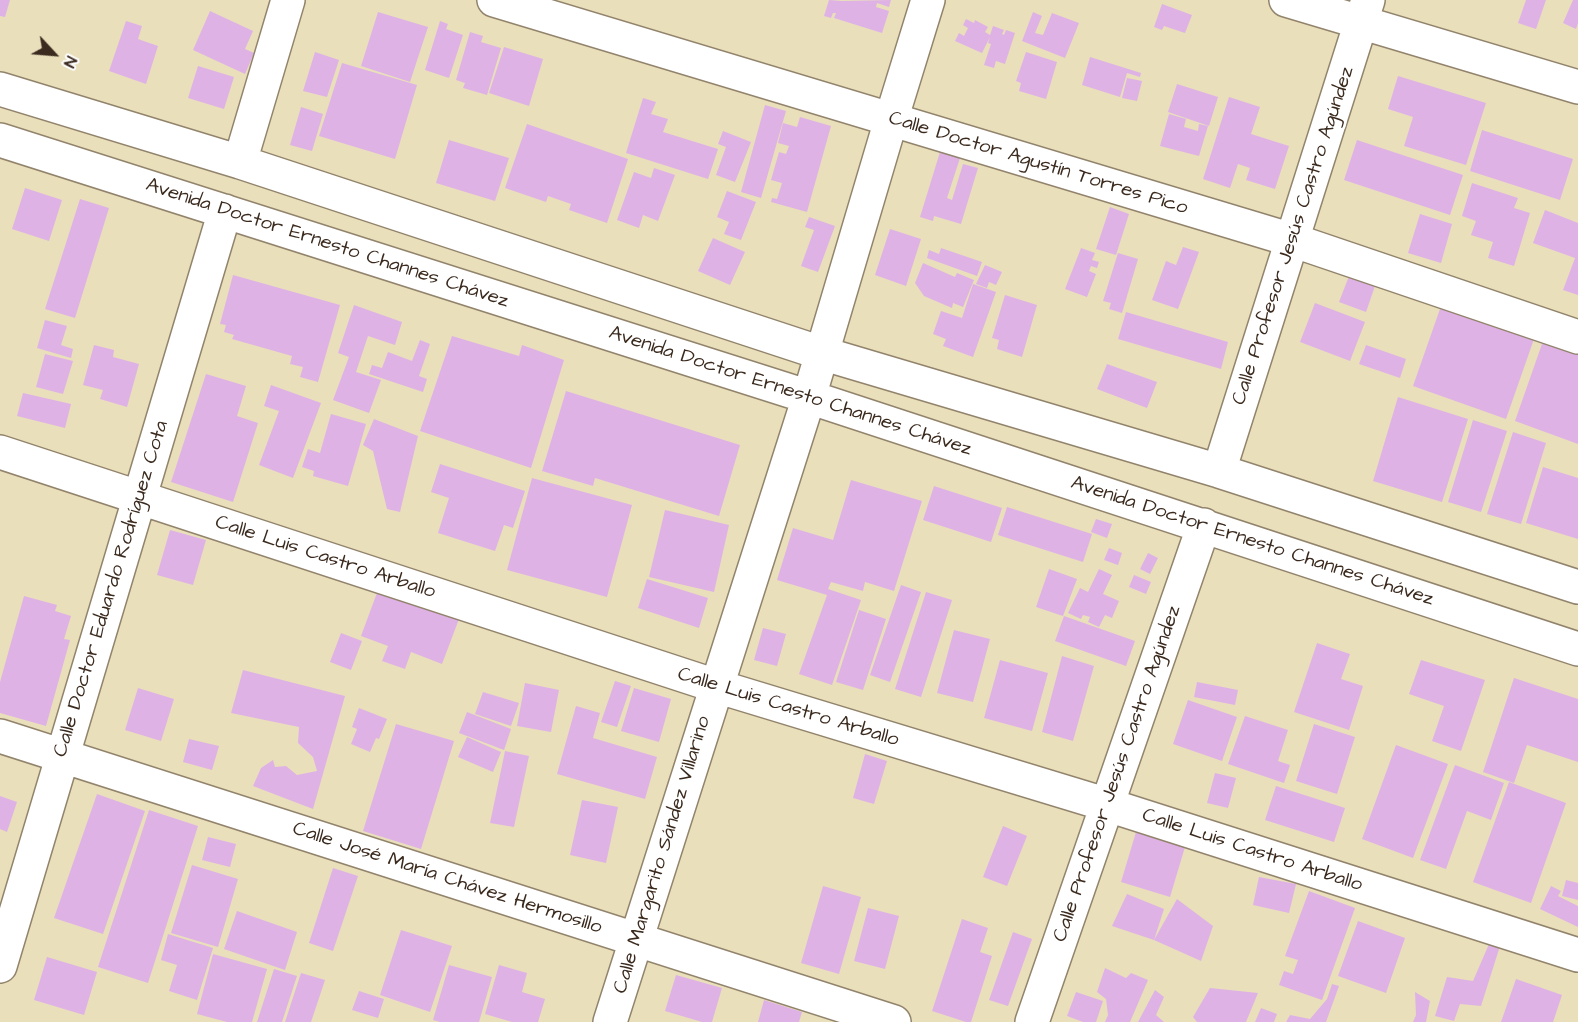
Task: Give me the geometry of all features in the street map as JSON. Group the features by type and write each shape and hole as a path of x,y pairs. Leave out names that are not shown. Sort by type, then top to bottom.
{"street":[{"path":"240,162 288,0"},
{"name":"Calle Doctor Agustín Torres Pico","path":"494,0 1292,240 1578,337"},
{"name":"Calle Margarito Sández Villarino","path":"610,1022 809,397 928,0"},
{"path":"1286,0 1364,11 1578,87"},
{"name":"Calle Profesor Jesús Castro Agúndez","path":"1219,471 1364,11"},
{"path":"0,89 240,162 821,353 1219,471 1578,587"},
{"name":"Avenida Doctor Ernesto Channes Chávez","path":"0,140 809,397 1578,649"},
{"name":"Calle Doctor Eduardo Rodríguez Cota","path":"0,966 225,211"},
{"name":"Calle Luis Castro Arballo","path":"0,452 716,686 1108,805 1578,955"},
{"name":"Calle Profesor Jesús Castro Agúndez","path":"1032,1022 1204,525"},
{"name":"Calle José María Chávez Hermosillo","path":"0,736 894,1022"}],"building":[{"path":"0,0 10,0 5,17 0,16"},
{"path":"829,0 891,0 889,7 877,3 876,7 889,11 882,33 834,18 836,13 833,13 831,18 824,16"},
{"path":"1526,0 1546,0 1536,29 1518,23"},
{"path":"1573,0 1578,0 1576,29 1563,23"},
{"path":"1162,4 1192,15 1185,33 1164,26 1162,30 1154,27"},
{"path":"210,11 253,31 245,49 254,53 245,74 193,50"},
{"path":"378,12 428,27 410,82 361,66"},
{"path":"1033,12 1042,16 1035,33 1043,35 1052,13 1079,23 1065,58 1022,41"},
{"path":"966,19 974,23 975,20 988,27 985,32 990,35 993,26 1004,30 1002,34 1004,35 1006,30 1015,33 1005,64 996,61 994,68 984,65 991,44 988,43 990,37 982,53 955,41 959,33 964,36 968,28 963,25"},
{"path":"126,21 142,26 138,39 158,46 146,84 109,71"},
{"path":"440,21 448,24 446,29 463,35 449,78 425,70"},
{"path":"470,32 483,36 481,42 501,48 487,95 463,88 465,83 456,80"},
{"path":"504,47 543,59 529,106 489,93"},
{"path":"315,52 339,60 327,97 303,91"},
{"path":"1026,52 1057,62 1046,99 1019,91 1021,83 1016,81"},
{"path":"1090,57 1141,73 1140,77 1127,73 1120,97 1082,85"},
{"path":"342,63 417,85 395,159 319,136"},
{"path":"198,66 234,77 224,109 188,98"},
{"path":"1398,76 1486,103 1466,165 1404,146 1413,117 1388,109"},
{"path":"1127,78 1142,81 1137,101 1122,98"},
{"path":"1177,84 1218,97 1209,126 1168,112"},
{"path":"1229,97 1260,107 1251,134 1289,146 1275,189 1246,180 1250,168 1238,164 1230,188 1203,179"},
{"path":"643,98 656,102 651,114 668,119 663,132 718,149 708,179 626,153"},
{"path":"765,105 786,111 761,198 741,192"},
{"path":"301,107 323,114 312,151 290,145"},
{"path":"1169,114 1186,119 1184,127 1198,131 1199,124 1208,126 1199,156 1160,146"},
{"path":"800,117 831,126 807,212 771,202 772,198 777,199 782,183 771,180 779,152 786,154 789,146 778,143 783,123 797,127"},
{"path":"527,124 628,159 607,223 569,210 571,204 548,196 546,202 505,188"},
{"path":"1482,130 1573,159 1560,200 1470,171"},
{"path":"723,131 751,142 735,182 716,175 726,147 718,144"},
{"path":"449,140 509,158 495,201 436,183"},
{"path":"1357,140 1463,175 1450,215 1344,180"},
{"path":"940,152 960,158 947,198 952,200 963,164 978,168 961,224 934,216 933,221 920,217"},
{"path":"654,168 675,175 658,221 643,215 639,228 617,220 634,172 651,178"},
{"path":"1472,183 1518,198 1514,208 1530,213 1514,266 1488,258 1493,242 1471,235 1476,221 1462,216"},
{"path":"25,188 62,200 49,241 12,229"},
{"path":"727,191 756,202 741,240 724,234 729,222 717,217"},
{"path":"80,199 109,208 75,318 45,309"},
{"path":"1110,207 1129,214 1116,255 1096,249"},
{"path":"1545,210 1578,223 1578,295 1563,290 1575,258 1533,243"},
{"path":"1420,214 1452,224 1441,263 1408,253"},
{"path":"809,217 835,226 818,272 801,266 814,230 805,227"},
{"path":"890,229 921,239 906,286 875,275"},
{"path":"713,238 745,252 730,285 698,271"},
{"path":"1183,247 1199,252 1178,309 1152,300 1166,261 1176,265"},
{"path":"941,248 982,262 977,276 927,258 929,250 939,254"},
{"path":"1081,248 1095,253 1092,260 1099,262 1097,268 1091,266 1089,271 1096,274 1087,297 1065,289"},
{"path":"1118,253 1138,259 1122,313 1109,309 1111,303 1103,301"},
{"path":"923,263 955,277 957,273 974,280 963,307 953,303 952,308 924,296 915,283"},
{"path":"985,265 1002,272 996,285 989,282 987,288 976,284"},
{"path":"233,275 340,305 318,382 300,377 303,367 290,364 292,356 232,339 234,335 224,332 226,325 220,324"},
{"path":"1349,276 1375,286 1366,312 1339,302"},
{"path":"973,284 996,292 973,357 943,346 946,339 933,334 941,311 962,318"},
{"path":"1005,295 1037,305 1022,357 997,349 999,340 992,338"},
{"path":"1315,303 1365,322 1350,361 1300,342"},
{"path":"354,305 402,322 395,345 368,336 356,372 381,380 369,413 333,400 349,357 338,353"},
{"path":"1441,306 1534,339 1506,419 1413,386"},
{"path":"1126,312 1228,342 1221,369 1118,339"},
{"path":"45,320 67,326 61,345 73,349 71,358 37,348"},
{"path":"452,336 519,356 522,345 564,360 531,468 420,431"},
{"path":"420,340 430,344 419,376 427,379 423,392 369,374 372,365 382,368 388,352 412,361"},
{"path":"1543,341 1578,353 1578,444 1515,421"},
{"path":"94,345 114,350 113,357 139,364 127,407 100,399 103,390 83,385"},
{"path":"1366,345 1406,359 1400,378 1359,364"},
{"path":"45,354 73,361 63,394 36,387"},
{"path":"1107,364 1157,382 1147,408 1097,389"},
{"path":"206,374 246,386 237,416 258,423 233,502 171,482"},
{"path":"271,385 321,403 293,478 259,465 279,411 264,406"},
{"path":"566,391 740,445 719,516 595,478 593,486 542,471"},
{"path":"23,393 71,404 65,428 17,416"},
{"path":"1398,397 1468,419 1442,502 1373,481"},
{"path":"331,414 366,424 348,486 313,476 314,471 302,467 308,449 320,453"},
{"path":"374,419 418,436 400,512 387,509 373,451 363,445"},
{"path":"1473,420 1507,431 1481,512 1448,502"},
{"path":"1513,432 1546,443 1521,524 1487,514"},
{"path":"440,464 525,491 513,528 504,525 495,551 438,533 449,498 431,492"},
{"path":"1543,467 1578,478 1578,539 1526,523"},
{"path":"532,478 632,505 607,597 507,570"},
{"path":"851,480 922,501 894,591 865,582 863,591 831,582 828,589 861,600 832,685 799,674 827,595 777,580 793,528 833,540"},
{"path":"934,486 1002,508 991,542 923,520"},
{"path":"1007,507 1092,534 1083,562 998,535"},
{"path":"665,510 729,525 714,592 649,577"},
{"path":"1096,519 1112,524 1107,538 1091,532"},
{"path":"170,530 206,540 193,585 157,575"},
{"path":"1109,548 1122,553 1118,565 1104,560"},
{"path":"1148,553 1158,558 1150,574 1140,569"},
{"path":"1049,569 1077,579 1063,616 1036,607"},
{"path":"1099,569 1112,575 1103,594 1119,601 1112,618 1105,615 1099,627 1088,622 1090,617 1083,615 1081,619 1068,613 1080,588 1088,592"},
{"path":"1134,575 1151,582 1146,594 1129,587"},
{"path":"647,579 708,598 699,628 638,608"},
{"path":"901,585 921,592 890,682 870,675"},
{"path":"378,590 459,619 442,664 411,652 405,669 382,661 388,646 361,636"},
{"path":"926,592 952,600 921,697 895,689"},
{"path":"24,596 57,605 55,611 71,616 64,639 70,640 46,726 0,713 0,682"},
{"path":"859,610 886,619 863,690 836,682"},
{"path":"1064,616 1135,641 1126,666 1055,641"},
{"path":"763,628 786,634 777,666 754,660"},
{"path":"954,630 990,639 973,702 937,693"},
{"path":"341,633 362,641 351,670 330,662"},
{"path":"1317,643 1350,654 1341,679 1363,686 1349,730 1294,712"},
{"path":"1062,656 1094,666 1073,741 1042,732"},
{"path":"1000,660 1048,673 1032,731 984,718"},
{"path":"1421,660 1485,680 1461,751 1432,741 1444,706 1409,694"},
{"path":"243,670 345,696 313,809 253,786 261,768 273,760 275,767 286,766 297,775 317,771 313,757 298,743 299,727 231,713"},
{"path":"1514,678 1578,699 1578,762 1527,745 1514,783 1483,772"},
{"path":"615,681 631,686 617,727 601,722"},
{"path":"1197,682 1238,690 1235,705 1194,697"},
{"path":"525,683 559,690 551,732 517,726"},
{"path":"138,688 174,699 161,741 125,730"},
{"path":"634,688 671,699 659,742 621,731"},
{"path":"483,692 519,703 511,726 475,714"},
{"path":"1188,700 1237,717 1222,761 1173,744"},
{"path":"576,706 600,713 593,738 657,757 645,799 557,774"},
{"path":"359,708 387,719 379,739 376,738 370,752 351,744 357,729 352,727"},
{"path":"467,712 511,729 504,750 459,733"},
{"path":"1245,716 1288,730 1278,761 1290,765 1284,783 1228,764"},
{"path":"396,724 454,741 421,849 363,831"},
{"path":"1314,724 1355,737 1337,794 1296,781"},
{"path":"467,737 501,752 493,772 458,757"},
{"path":"189,739 219,746 212,770 183,762"},
{"path":"1396,745 1448,764 1413,858 1362,839"},
{"path":"505,751 529,756 514,827 490,823"},
{"path":"865,754 887,761 874,804 853,798"},
{"path":"1455,765 1504,783 1491,820 1467,811 1446,869 1420,860"},
{"path":"1215,773 1236,778 1228,808 1207,803"},
{"path":"1509,782 1566,803 1531,903 1473,882"},
{"path":"1276,786 1345,808 1334,842 1265,820"},
{"path":"97,794 145,811 103,934 54,918"},
{"path":"0,796 17,802 7,832 0,829"},
{"path":"582,800 618,807 606,863 570,855"},
{"path":"149,810 198,826 148,983 98,967"},
{"path":"1003,826 1027,836 1007,886 983,877"},
{"path":"1136,832 1185,847 1170,897 1121,882"},
{"path":"208,837 236,844 230,867 202,860"},
{"path":"192,865 238,879 218,947 171,933"},
{"path":"333,868 358,876 333,951 309,943"},
{"path":"1259,877 1296,884 1289,913 1253,905"},
{"path":"1566,880 1578,883 1578,900 1562,896"},
{"path":"823,886 861,897 839,974 801,963"},
{"path":"1551,886 1561,891 1558,896 1578,906 1578,927 1540,909"},
{"path":"1309,891 1355,908 1322,1000 1279,985 1284,971 1293,974 1298,960 1285,956"},
{"path":"1127,894 1164,909 1154,940 1112,926"},
{"path":"1177,899 1213,926 1201,961 1154,940"},
{"path":"868,908 899,916 885,969 854,961"},
{"path":"237,911 297,932 285,970 224,949"},
{"path":"962,919 988,928 980,952 992,956 971,1022 932,1011"},
{"path":"1358,921 1405,938 1386,993 1338,976"},
{"path":"401,930 452,946 430,1012 380,995"},
{"path":"1013,932 1032,939 1008,1006 989,1000"},
{"path":"168,934 213,948 197,1000 169,991 177,965 161,960"},
{"path":"1489,944 1500,946 1481,1006 1460,1004 1454,1021 1435,1016 1447,977 1473,981"},
{"path":"213,954 267,969 252,1022 227,1022 197,1014"},
{"path":"47,957 97,972 84,1015 34,1000"},
{"path":"449,965 492,977 479,1022 433,1020"},
{"path":"499,965 527,973 522,992 545,999 538,1022 512,1022 485,1014"},
{"path":"1105,968 1126,978 1131,973 1148,980 1130,1022 1105,1022 1108,1015 1106,999 1097,992"},
{"path":"274,969 297,976 282,1022 257,1022"},
{"path":"301,973 325,980 311,1022 285,1022"},
{"path":"676,975 722,988 712,1022 702,1022 665,1011"},
{"path":"1516,979 1562,995 1553,1022 1501,1022"},
{"path":"1332,984 1339,986 1326,1022 1286,1022 1290,1015 1310,1019 1327,999"},
{"path":"1210,988 1258,993 1246,1022 1197,1022 1193,1017"},
{"path":"1155,990 1164,997 1156,1015 1164,1022 1138,1022"},
{"path":"359,991 384,999 378,1018 352,1010"},
{"path":"1076,992 1103,1001 1096,1022 1083,1022 1067,1016"},
{"path":"1415,992 1430,1001 1426,1022 1413,1022 1416,1015"},
{"path":"764,1000 802,1012 799,1022 758,1022"},
{"path":"1261,1008 1277,1014 1274,1022 1255,1022"}]}
